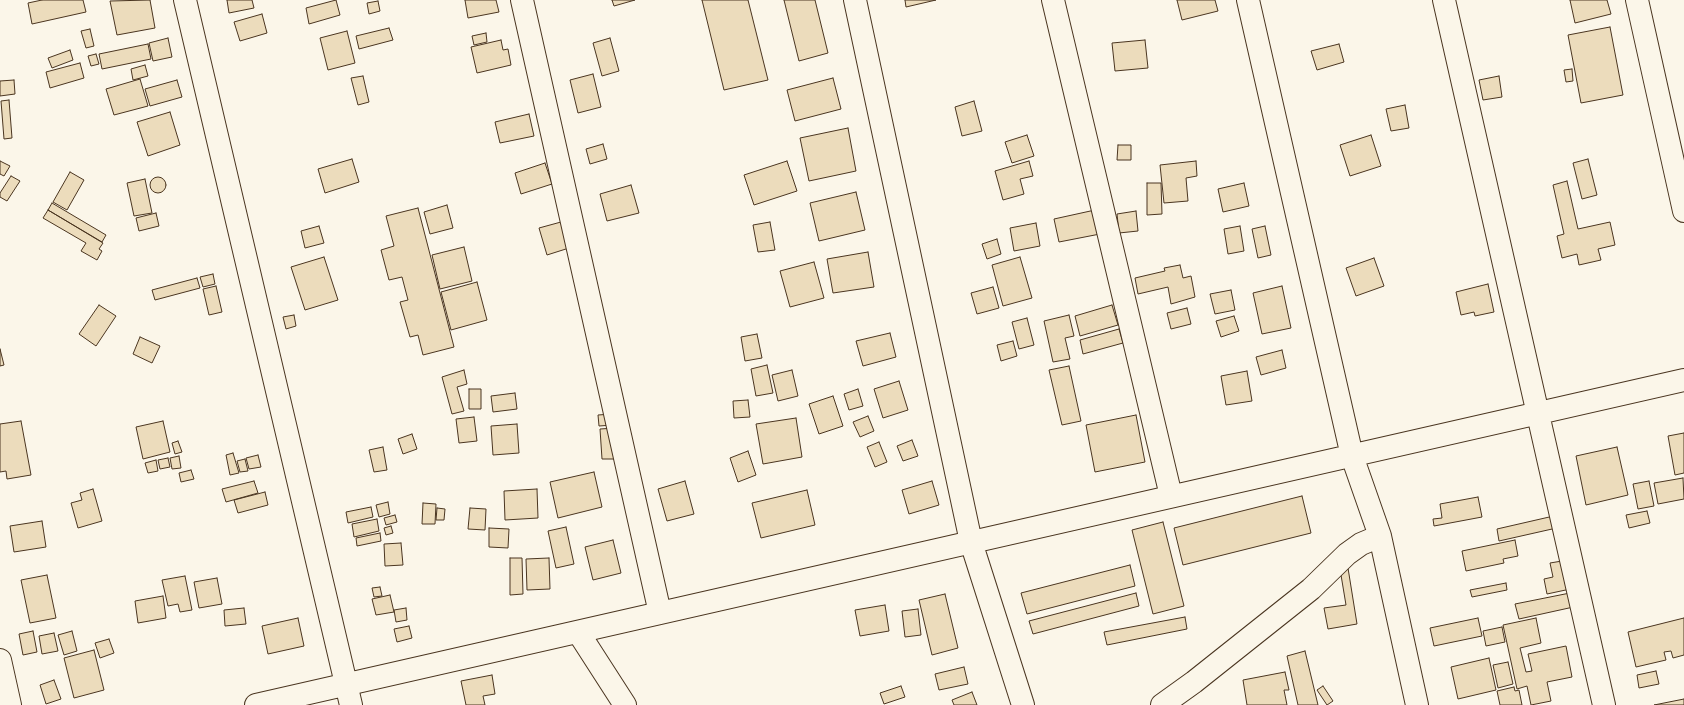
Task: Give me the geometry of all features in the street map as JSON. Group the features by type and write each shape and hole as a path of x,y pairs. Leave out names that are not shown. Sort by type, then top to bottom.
{"street":[{"path":"185,0 349,695"},
{"path":"522,0 660,613"},
{"path":"855,0 971,542 1023,705"},
{"path":"1053,0 1171,496"},
{"path":"1248,0 1352,456 1380,536 1418,705"},
{"path":"1444,0 1604,705"},
{"path":"1637,0 1684,211"},
{"path":"256,705 349,695 578,632 1684,380"},
{"path":"1162,705 1200,678 1312,589 1347,554 1361,544 1380,536"},
{"path":"578,632 625,705"},
{"path":"0,660 10,705"}],"building":[{"path":"42,0 83,0 86,12 32,24 28,3"},
{"path":"150,0 155,28 117,35 110,1"},
{"path":"227,0 252,0 254,8 229,13"},
{"path":"336,0 340,15 309,24 306,8"},
{"path":"465,0 496,0 499,12 468,18"},
{"path":"612,0 635,0 614,6"},
{"path":"702,0 748,0 768,80 724,90"},
{"path":"784,0 815,0 828,53 799,61"},
{"path":"905,0 936,0 906,7"},
{"path":"1177,0 1215,0 1218,11 1182,20"},
{"path":"1570,0 1607,0 1611,14 1575,23"},
{"path":"378,1 380,11 369,14 367,3"},
{"path":"262,14 267,33 240,41 234,22"},
{"path":"1610,27 1623,95 1581,103 1568,35"},
{"path":"389,28 393,40 359,49 356,36"},
{"path":"90,29 94,46 86,48 81,31"},
{"path":"347,31 355,63 328,70 320,38"},
{"path":"486,33 487,42 474,45 472,36"},
{"path":"168,38 172,57 153,61 149,43"},
{"path":"610,38 619,71 602,76 593,43"},
{"path":"501,40 503,50 508,49 511,65 477,73 471,47"},
{"path":"1145,40 1148,68 1115,71 1112,43"},
{"path":"148,44 151,59 102,69 99,54"},
{"path":"1339,44 1344,62 1317,70 1311,51"},
{"path":"70,50 73,60 52,68 48,58"},
{"path":"96,54 99,64 91,66 88,56"},
{"path":"80,63 84,78 50,88 46,72"},
{"path":"145,65 148,76 133,80 131,69"},
{"path":"1572,69 1573,81 1566,82 1564,70"},
{"path":"593,74 601,107 578,113 570,80"},
{"path":"363,76 369,102 358,105 351,78"},
{"path":"1499,76 1502,97 1483,100 1479,80"},
{"path":"833,78 841,109 795,121 787,90"},
{"path":"140,79 148,106 114,115 106,89"},
{"path":"14,80 15,94 0,96 0,81"},
{"path":"177,80 182,97 150,106 145,89"},
{"path":"9,100 12,138 4,139 1,101"},
{"path":"974,101 982,131 962,136 955,107"},
{"path":"1405,105 1409,128 1391,131 1386,109"},
{"path":"170,112 180,145 148,156 137,122"},
{"path":"529,114 534,136 500,143 495,122"},
{"path":"848,128 856,171 809,181 800,138"},
{"path":"1027,135 1034,156 1012,163 1005,142"},
{"path":"1371,135 1381,166 1350,176 1340,145"},
{"path":"603,144 607,159 590,164 586,149"},
{"path":"1118,145 1131,145 1131,160 1117,160"},
{"path":"352,159 359,182 325,193 318,169"},
{"path":"1588,159 1597,195 1582,199 1573,163"},
{"path":"0,161 10,166 4,176 0,174"},
{"path":"787,161 797,191 754,205 744,175"},
{"path":"1029,161 1033,176 1020,179 1024,194 1003,200 995,171"},
{"path":"1196,161 1197,176 1186,178 1188,201 1164,203 1160,165"},
{"path":"545,163 552,184 521,194 515,173"},
{"path":"70,172 84,180 67,210 53,202"},
{"path":"11,176 20,181 7,201 0,197 0,193"},
{"path":"155,177 161,177 166,182 164,191 161,193 155,193 150,188 150,182"},
{"path":"145,179 152,213 134,216 127,183"},
{"path":"1567,181 1578,229 1610,222 1615,245 1598,249 1601,260 1579,265 1577,254 1562,258 1557,236 1564,234 1553,185"},
{"path":"1147,183 1161,183 1162,214 1147,215"},
{"path":"1244,183 1249,206 1223,212 1218,189"},
{"path":"631,185 639,213 607,221 600,194"},
{"path":"856,192 865,230 819,241 810,203"},
{"path":"52,203 106,235 102,242 48,210"},
{"path":"447,205 453,228 430,234 424,212"},
{"path":"418,208 454,347 423,355 418,335 410,337 400,302 408,300 402,277 389,280 381,250 394,246 386,216"},
{"path":"48,210 103,243 99,249 102,251 97,260 81,251 86,243 43,218"},
{"path":"1095,210 1100,234 1059,242 1054,219"},
{"path":"1136,211 1138,231 1119,233 1117,214"},
{"path":"156,213 159,226 139,231 136,218"},
{"path":"561,222 569,248 547,255 539,228"},
{"path":"770,222 775,250 758,252 753,225"},
{"path":"1036,223 1040,246 1014,251 1010,228"},
{"path":"319,226 324,243 305,248 301,231"},
{"path":"1240,226 1244,251 1228,254 1224,229"},
{"path":"1265,226 1271,255 1258,258 1252,229"},
{"path":"997,239 1001,254 987,259 982,244"},
{"path":"464,247 472,281 440,289 432,255"},
{"path":"868,252 874,287 833,293 827,259"},
{"path":"324,257 338,300 305,310 291,267"},
{"path":"1020,257 1032,298 1003,306 992,265"},
{"path":"1374,258 1384,286 1356,296 1346,268"},
{"path":"814,262 824,298 790,307 780,271"},
{"path":"1180,265 1183,278 1191,276 1195,297 1171,304 1168,287 1138,294 1135,278 1165,271 1164,268"},
{"path":"213,274 215,284 203,287 200,277"},
{"path":"197,278 200,288 155,300 152,290"},
{"path":"477,282 487,320 451,330 441,292"},
{"path":"1488,284 1494,312 1475,316 1474,312 1461,315 1456,292"},
{"path":"216,286 222,312 209,315 203,289"},
{"path":"1282,286 1291,328 1262,334 1253,293"},
{"path":"993,287 999,308 977,314 971,293"},
{"path":"1231,290 1235,310 1215,314 1210,294"},
{"path":"99,305 116,316 96,346 79,334"},
{"path":"1112,305 1118,325 1080,336 1075,316"},
{"path":"1187,308 1191,324 1171,329 1167,313"},
{"path":"294,315 296,326 286,329 283,317"},
{"path":"1069,315 1074,336 1065,338 1070,359 1053,362 1044,321"},
{"path":"1234,316 1239,331 1221,337 1216,321"},
{"path":"1027,318 1034,345 1019,349 1012,322"},
{"path":"1119,329 1123,343 1083,354 1080,340"},
{"path":"890,333 896,357 863,366 856,341"},
{"path":"757,334 762,358 745,361 741,337"},
{"path":"140,337 160,346 152,363 133,354"},
{"path":"1013,341 1017,356 1001,361 997,345"},
{"path":"0,349 4,365 0,366"},
{"path":"1282,350 1286,368 1261,375 1256,357"},
{"path":"767,365 773,393 756,396 751,369"},
{"path":"1069,366 1081,421 1062,425 1049,370"},
{"path":"464,370 467,384 457,387 464,411 452,414 442,377"},
{"path":"792,370 798,396 778,401 772,375"},
{"path":"1247,371 1252,401 1226,405 1221,376"},
{"path":"899,381 908,410 883,418 874,389"},
{"path":"469,389 481,389 481,409 469,409"},
{"path":"858,389 863,406 849,410 844,394"},
{"path":"515,393 517,409 493,412 491,396"},
{"path":"833,396 843,426 819,434 809,404"},
{"path":"748,400 750,417 734,418 733,401"},
{"path":"612,414 613,425 599,426 598,415"},
{"path":"1136,415 1145,462 1095,472 1086,425"},
{"path":"868,416 874,431 860,437 853,422"},
{"path":"474,417 477,441 459,443 456,419"},
{"path":"796,418 802,457 763,464 756,424"},
{"path":"21,421 31,475 7,479 6,471 0,472 0,424"},
{"path":"163,421 170,452 143,459 136,427"},
{"path":"517,424 519,453 493,455 491,426"},
{"path":"615,428 616,459 602,459 600,429"},
{"path":"1684,433 1684,473 1675,475 1668,436"},
{"path":"412,434 417,449 403,454 398,439"},
{"path":"912,440 918,456 903,461 897,446"},
{"path":"178,441 182,452 175,454 172,443"},
{"path":"879,442 887,462 875,467 867,447"},
{"path":"383,447 387,470 374,472 369,450"},
{"path":"1617,447 1628,495 1586,505 1576,456"},
{"path":"748,451 756,475 738,482 730,458"},
{"path":"233,453 239,473 230,475 226,455"},
{"path":"258,455 261,467 249,469 246,458"},
{"path":"179,456 181,468 172,469 170,458"},
{"path":"168,458 170,467 160,469 158,460"},
{"path":"245,459 248,471 240,472 237,461"},
{"path":"156,460 158,471 148,473 145,463"},
{"path":"191,470 194,479 181,482 179,473"},
{"path":"594,472 602,507 558,518 550,482"},
{"path":"1683,478 1684,499 1658,504 1654,483"},
{"path":"254,481 258,493 226,502 222,489"},
{"path":"685,481 694,514 667,521 658,489"},
{"path":"932,481 939,505 909,514 902,490"},
{"path":"1649,481 1654,506 1638,509 1633,484"},
{"path":"93,489 102,521 78,528 71,503 82,500 80,493"},
{"path":"537,489 538,518 505,520 504,491"},
{"path":"807,490 815,525 761,538 752,503"},
{"path":"265,492 268,505 238,513 234,500"},
{"path":"1302,496 1311,533 1183,565 1174,528"},
{"path":"1478,497 1482,517 1434,526 1433,519 1442,518 1440,504"},
{"path":"388,502 390,514 379,517 376,505"},
{"path":"423,503 436,504 435,524 422,524"},
{"path":"371,507 373,517 348,523 346,512"},
{"path":"437,508 445,509 444,520 436,520"},
{"path":"470,508 486,509 485,530 468,529"},
{"path":"1647,511 1650,523 1629,528 1626,515"},
{"path":"395,515 397,522 386,525 384,518"},
{"path":"1558,515 1561,527 1499,541 1497,529"},
{"path":"377,519 379,531 354,537 352,524"},
{"path":"42,521 46,547 14,552 10,526"},
{"path":"1163,522 1184,606 1153,614 1132,530"},
{"path":"391,526 393,533 386,535 384,528"},
{"path":"566,527 574,564 556,568 548,531"},
{"path":"489,528 509,529 508,548 489,547"},
{"path":"380,533 381,541 357,546 356,538"},
{"path":"613,540 621,573 593,580 585,547"},
{"path":"1515,540 1518,556 1503,559 1504,563 1466,571 1462,551"},
{"path":"401,543 403,565 385,566 384,544"},
{"path":"510,558 522,558 523,594 510,595"},
{"path":"549,558 550,589 527,590 526,559"},
{"path":"1568,560 1575,588 1547,594 1544,579 1553,577 1550,563"},
{"path":"1130,565 1135,586 1027,614 1021,593"},
{"path":"1348,568 1357,624 1328,629 1324,608 1346,605 1340,569"},
{"path":"47,575 56,618 30,623 21,580"},
{"path":"185,576 192,610 180,612 178,604 168,606 162,580"},
{"path":"217,578 222,604 199,608 194,582"},
{"path":"1506,583 1507,590 1472,597 1470,590"},
{"path":"380,587 382,596 374,597 372,588"},
{"path":"1575,592 1578,606 1519,619 1515,604"},
{"path":"1136,593 1139,606 1033,634 1029,621"},
{"path":"945,594 958,648 932,655 919,600"},
{"path":"390,595 394,612 376,615 372,599"},
{"path":"163,596 166,618 138,623 135,601"},
{"path":"885,605 889,631 860,636 855,610"},
{"path":"244,608 246,624 225,626 224,610"},
{"path":"406,608 407,620 396,622 394,610"},
{"path":"918,609 921,635 905,637 902,611"},
{"path":"1185,617 1187,629 1107,645 1104,632"},
{"path":"298,618 304,646 268,654 262,626"},
{"path":"1478,618 1482,636 1434,646 1430,628"},
{"path":"1536,618 1541,643 1520,648 1526,672 1532,671 1528,654 1566,646 1572,677 1547,682 1551,701 1531,705 1527,686 1517,689 1503,625"},
{"path":"1684,618 1684,655 1673,658 1671,651 1664,652 1666,660 1636,667 1628,632"},
{"path":"409,626 412,638 397,642 394,629"},
{"path":"1502,627 1505,642 1486,646 1483,631"},
{"path":"33,631 37,652 23,655 19,634"},
{"path":"72,631 77,651 64,655 58,635"},
{"path":"54,633 58,651 42,654 39,636"},
{"path":"109,639 114,653 100,658 95,643"},
{"path":"94,650 104,690 74,698 64,658"},
{"path":"1305,651 1318,705 1298,705 1287,656"},
{"path":"1489,658 1496,690 1458,699 1451,667"},
{"path":"1508,662 1513,684 1498,688 1493,665"},
{"path":"964,667 968,684 939,690 935,674"},
{"path":"1656,671 1659,684 1639,688 1637,675"},
{"path":"1285,672 1289,690 1284,690 1287,705 1247,705 1243,680"},
{"path":"492,675 495,694 483,696 485,705 466,705 461,681"},
{"path":"54,680 61,699 46,704 40,685"},
{"path":"901,686 905,697 884,704 880,693"},
{"path":"1323,686 1333,701 1327,705 1317,690"},
{"path":"1514,687 1515,691 1519,690 1522,705 1500,705 1497,691"},
{"path":"972,692 977,705 954,705 952,700"},
{"path":"1684,699 1684,705 1654,705"}]}
